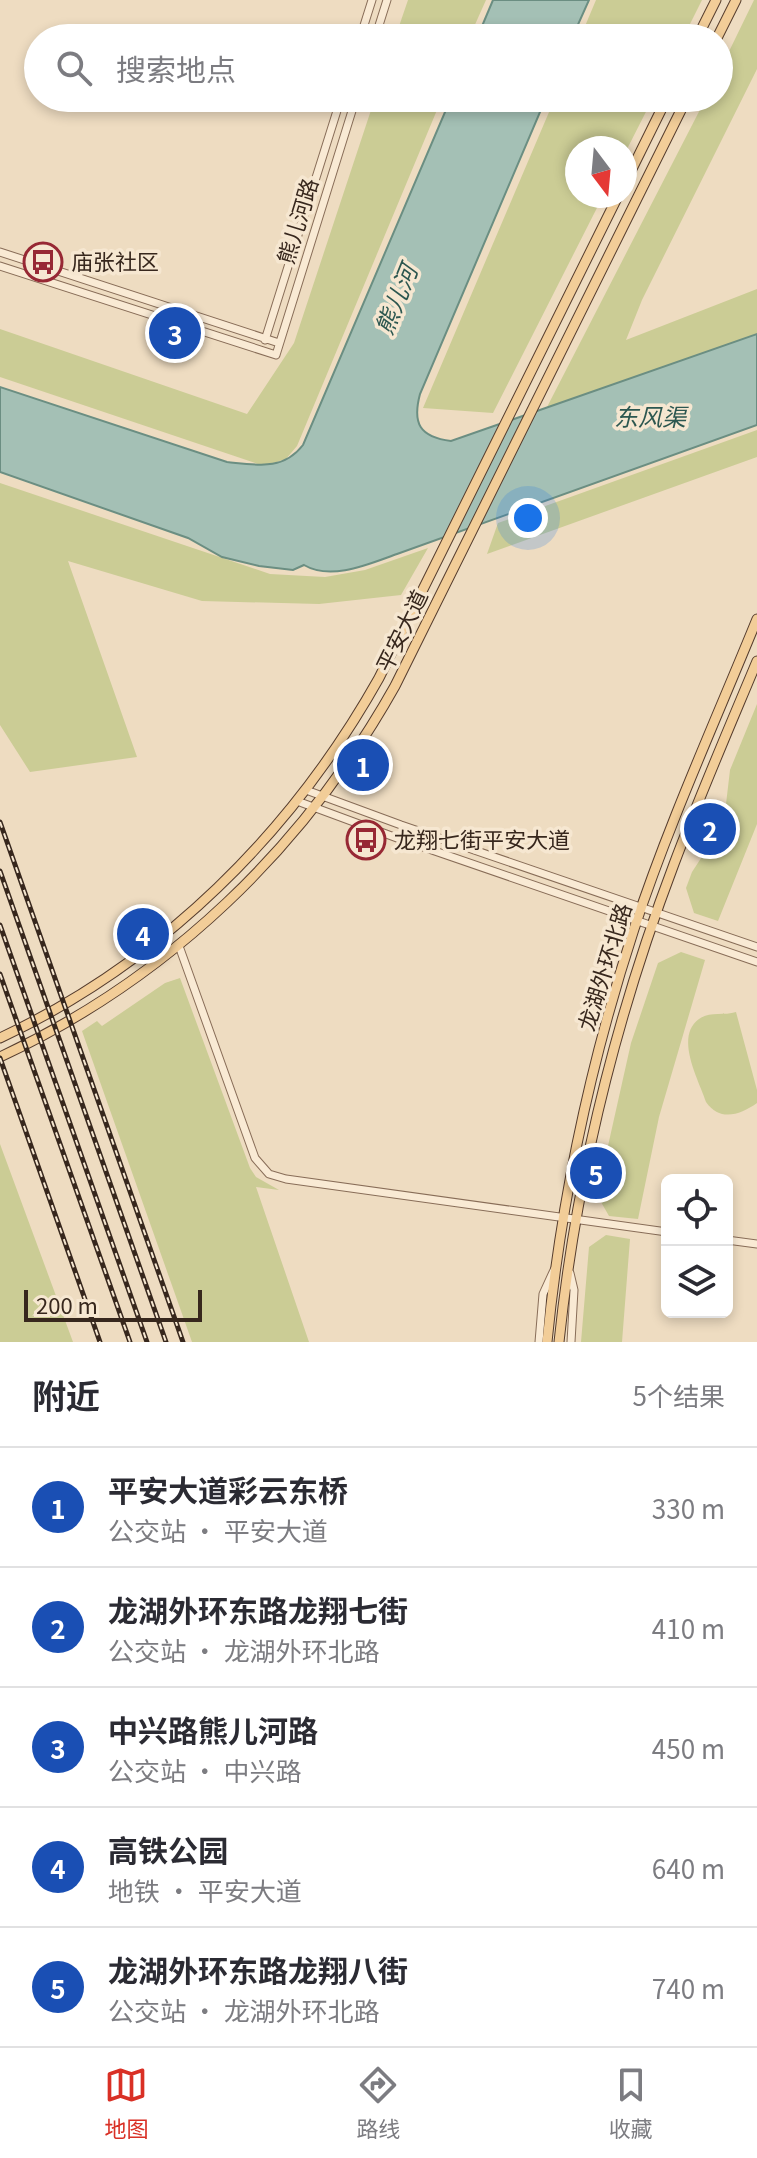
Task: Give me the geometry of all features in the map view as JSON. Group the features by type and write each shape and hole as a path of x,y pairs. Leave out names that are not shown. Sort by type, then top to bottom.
{"main road":[{"path":"704,24 716,0"},
{"path":"724,24 736,0"},
{"path":"637,159 660,112"},
{"name":"平安大道","path":"0,1057 73,1019 179,946 278,853 323,796 381,710 680,112"},
{"name":"平安大道","path":"0,1038 64,1004 154,944 224,883 306,790 366,702 612,208"},
{"name":"龙湖外环北路","path":"559,1342 561,1280 558,1261 563,1218 581,1115 615,990 659,857 755,632 757,619"},
{"name":"龙湖外环北路","path":"547,1342 561,1280 568,1265 613,1053 652,925 757,661"}],"street":[{"path":"364,24 372,0"},
{"path":"379,24 387,0"},
{"name":"熊儿河路","path":"337,112 262,350 276,355 352,112"},
{"path":"0,252 279,343"},
{"path":"0,266 262,350"},
{"path":"306,790 757,947"},
{"path":"297,801 757,962"},
{"path":"179,946 255,1158 269,1174 286,1179 661,1231"},
{"path":"733,1241 757,1244"},
{"path":"539,1342 543,1294 558,1261"},
{"path":"568,1265 574,1290 571,1342"}],"green space":[{"path":"408,0 486,0 475,24 400,24"},
{"path":"596,0 702,0 690,24 586,24"},
{"path":"754,0 757,0 757,69 642,300 626,340 757,289 757,334 546,409 699,112 733,112 733,43"},
{"path":"370,112 436,112 297,446 286,459 264,466 0,377 0,329 247,414 294,343"},
{"path":"549,112 646,112 634,136 565,136 565,208 597,208 493,413 423,408"},
{"path":"757,430 757,457 487,554 498,523"},
{"path":"0,483 270,574 325,577 365,570 428,548 401,595 319,604 202,601 68,561 137,757 30,772 0,725"},
{"path":"757,704 757,824 718,921 694,913 686,888 692,872 709,846 726,804 730,770"},
{"path":"681,952 705,960 659,1117 638,1219 609,1216 597,1195 631,1043 658,963"},
{"path":"180,978 250,1168 256,1177 279,1190 256,1187 309,1342 192,1342 82,1031 97,1021 102,1026 165,983"},
{"path":"736,1012 757,1090 757,1103 744,1111 724,1114 706,1102 690,1059 689,1036 699,1019 712,1014"},
{"path":"0,1144 73,1342 0,1342"},
{"path":"606,1235 630,1239 622,1342 581,1342 589,1247"}],"water":[{"path":"493,0 589,0 578,24 483,24"},
{"path":"445,112 540,112 420,394 418,421 425,432 451,441 757,334 757,425 374,562 338,571 315,570 304,565 293,570 259,566 222,557 188,538 0,472 0,387 227,462 278,463 303,445"}],"railway":[{"path":"0,822 183,1342"},
{"path":"0,871 166,1342"},
{"path":"0,925 147,1342"},
{"path":"0,974 130,1342"},
{"path":"0,1058 100,1342"}],"place":[{"name":"庙张社区","path":"43,262"},
{"name":"中兴路熊儿河路","path":"175,333"},
{"name":"平安大道彩云东桥","path":"363,765"},
{"name":"龙湖外环东路龙翔七街","path":"710,829"},
{"name":"龙翔七街平安大道","path":"366,840"},
{"name":"高铁公园","path":"143,934"},
{"name":"龙湖外环东路龙翔八街","path":"596,1173"}],"water label":[{"name":"熊儿河","path":"397,300"},
{"name":"东风渠","path":"650,418"}]}
